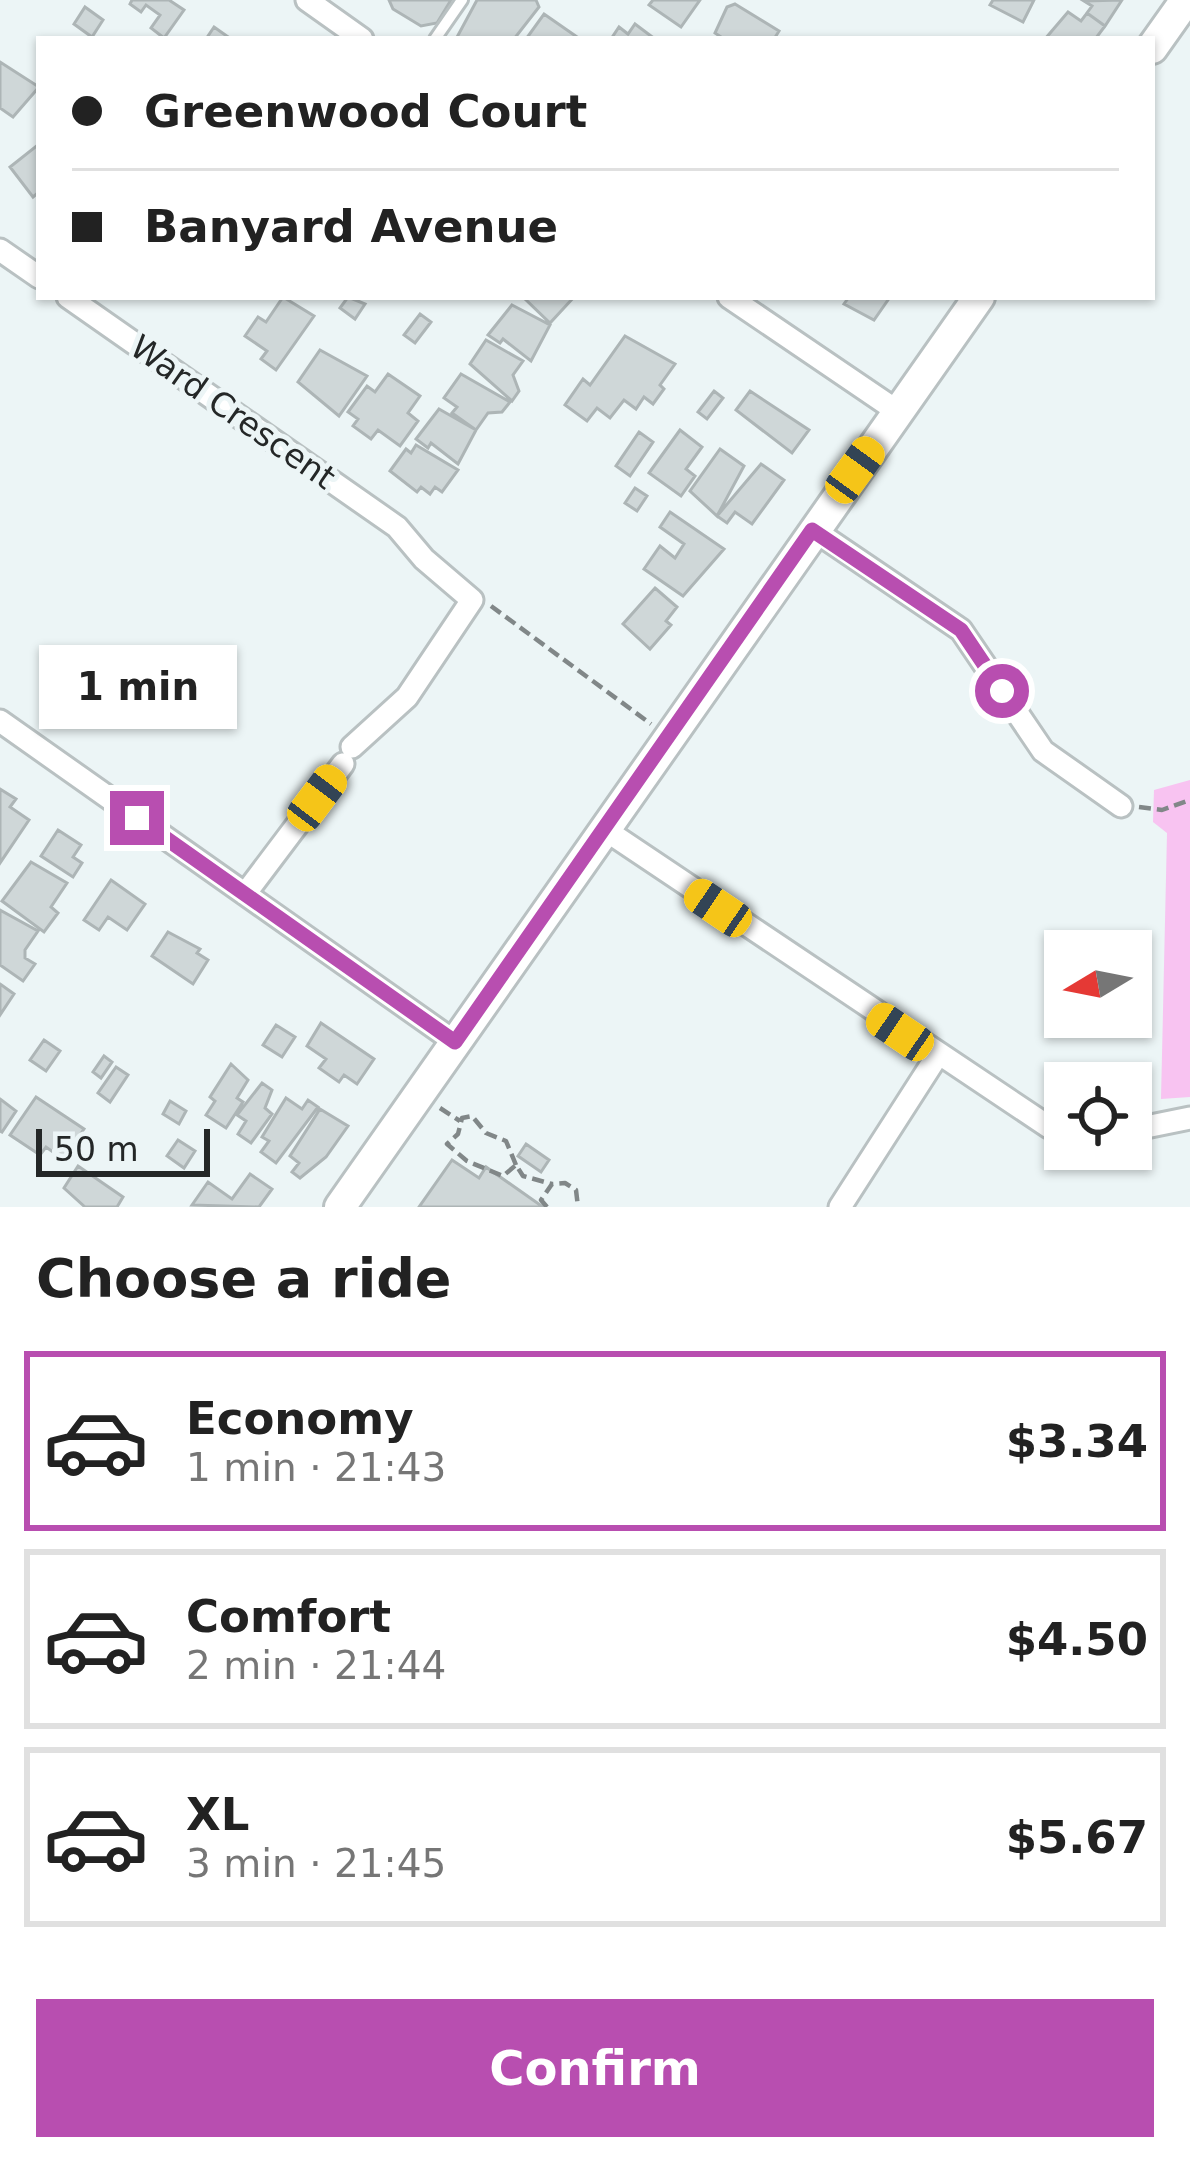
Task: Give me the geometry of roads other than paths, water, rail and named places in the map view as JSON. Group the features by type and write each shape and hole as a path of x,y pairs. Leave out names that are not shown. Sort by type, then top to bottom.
{"main road":[{"path":"1155,44 1186,0"},
{"path":"342,1206 977,300"}],"street":[{"path":"307,0 358,36"},
{"path":"0,250 36,275"},
{"name":"Ward Crescent","path":"72,300 398,526 424,559 472,600 406,698 348,755 245,894"},
{"path":"733,300 897,411"},
{"path":"812,530 961,630 1043,751 1120,806"},
{"path":"0,721 455,1042"},
{"path":"607,831 1044,1124"},
{"path":"840,1207 937,1056"},
{"path":"1152,1126 1190,1118"}],"lane":[{"path":"437,36 462,0"}]}
